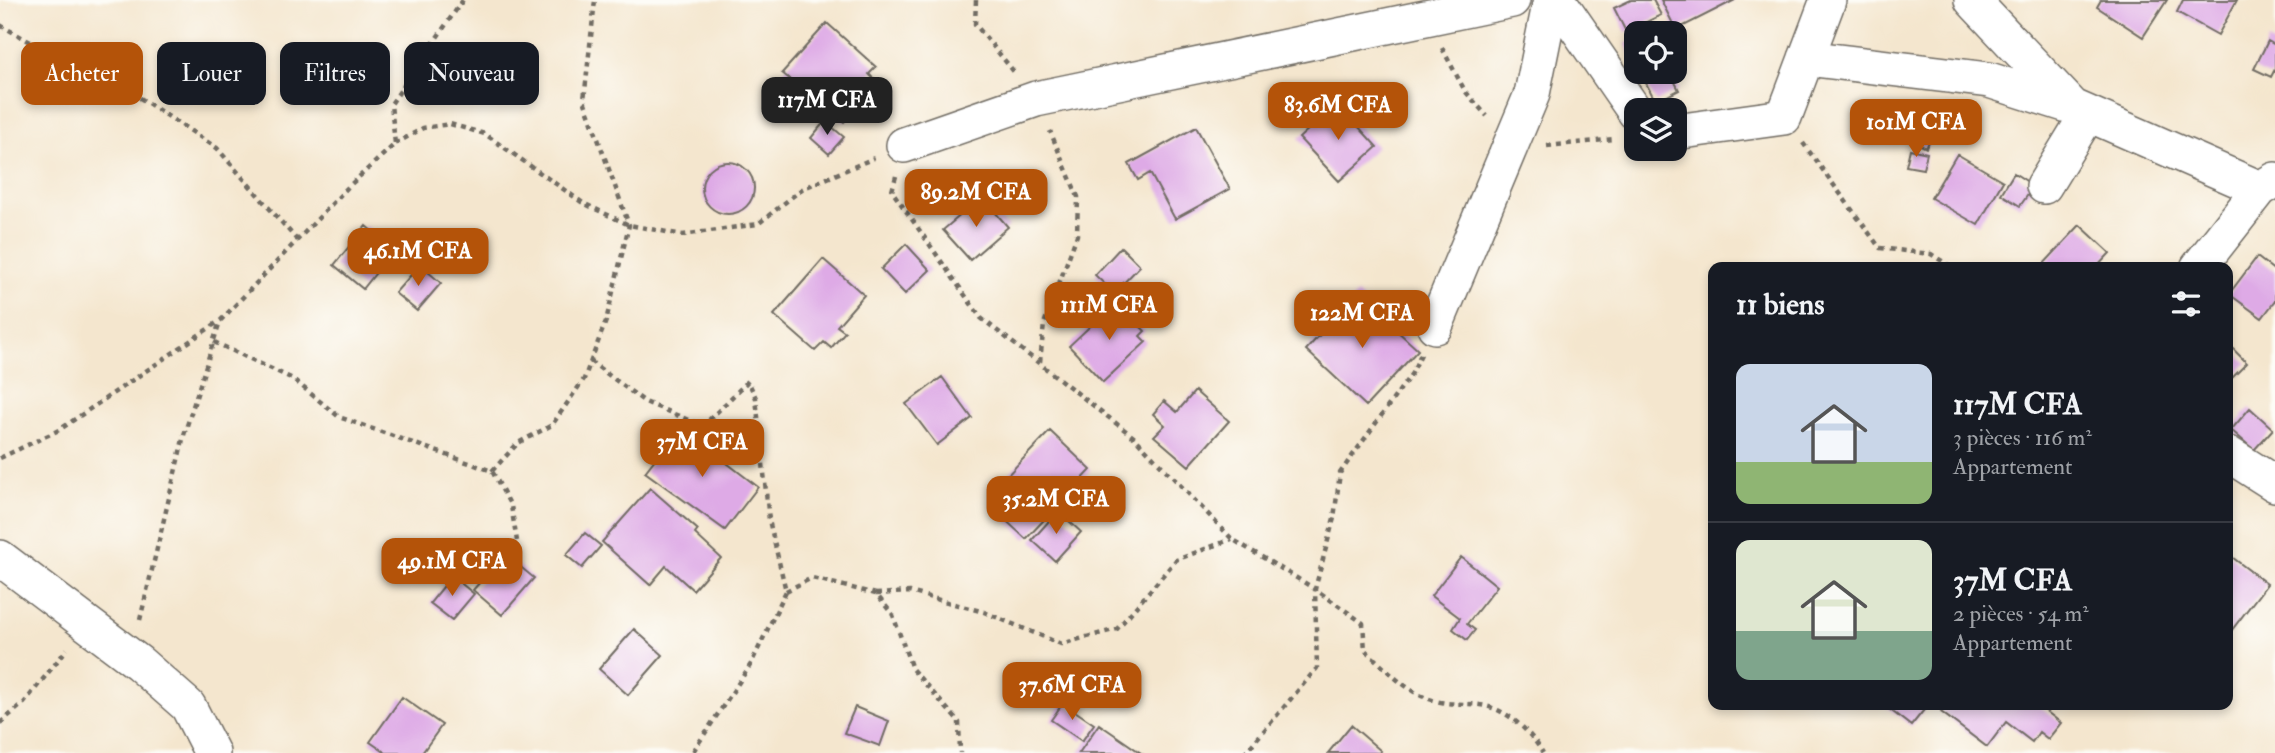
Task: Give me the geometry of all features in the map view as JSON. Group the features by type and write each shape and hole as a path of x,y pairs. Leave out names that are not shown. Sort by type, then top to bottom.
{"street":[{"path":"904,145 1036,99 1512,0"},
{"path":"1435,326 1532,94 1551,0"},
{"path":"1558,0 1624,115"},
{"path":"1687,130 1784,117 1828,0"},
{"path":"1972,0 2081,110"},
{"path":"1806,58 1989,80 2081,110 2268,184 2203,262"},
{"path":"2045,186 2081,110"},
{"path":"2233,457 2275,484"},
{"path":"0,558 139,663 188,706 212,753"}],"path":[{"path":"395,144 391,104 463,0"},
{"path":"492,471 518,443 552,425 584,379 606,321 629,225 584,100 595,0"},
{"path":"976,0 975,24 1036,99 1078,197 1077,235 1044,324 1040,363"},
{"path":"1425,17 1465,91 1487,115 1508,151 1624,126"},
{"path":"0,25 34,44 96,63 120,85 217,148 297,240"},
{"path":"1784,117 1881,248 1931,254 1944,262"},
{"path":"0,458 59,430 220,320 395,144 423,128 450,124 485,134 583,203 629,225 683,235 758,224 802,189 904,145"},
{"path":"904,145 892,191 981,318 1135,438 1232,539 1315,589 1363,623 1365,650 1391,673 1421,695 1436,701 1483,705 1507,715 1535,739 1543,753"},
{"path":"139,663 140,611 184,435 220,320"},
{"path":"1245,753 1317,668 1315,589 1334,518 1340,474 1412,373 1435,326"},
{"path":"214,342 281,372 339,416 492,471 511,506 517,541"},
{"path":"590,361 645,402 703,426 748,381 756,398 769,520 786,591"},
{"path":"692,753 751,664 786,591 812,578 876,594 910,592 984,612 1061,644 1117,629 1176,560 1232,539"},
{"path":"876,594 893,615 912,669 959,722 960,753"},
{"path":"0,723 24,703 87,624"}],"building":[{"path":"1631,0 1653,0 1661,15 1649,21 1624,21 1624,28 1614,8"},
{"path":"1661,0 1735,0 1687,24 1687,21 1672,21"},
{"path":"2101,0 2167,0 2143,37 2097,7"},
{"path":"2183,0 2237,0 2218,35 2177,12"},
{"path":"827,23 876,67 869,74 880,86 844,122 813,99 805,108 794,98 802,89 782,73"},
{"path":"2268,41 2275,45 2275,69 2271,77 2254,69"},
{"path":"1646,84 1676,84 1679,90 1664,98 1654,98"},
{"path":"1337,103 1377,147 1339,181 1299,138"},
{"path":"825,121 844,137 829,154 811,138"},
{"path":"1918,122 1935,130 1926,148 1909,139"},
{"path":"1196,127 1230,189 1175,219 1150,173 1138,180 1129,164"},
{"path":"1910,149 1927,153 1923,169 1906,166"},
{"path":"1957,154 2003,181 1978,225 1931,198"},
{"path":"728,162 738,164 746,170 752,178 752,198 746,206 738,212 728,214 718,212 710,206 704,198 702,188 704,178 710,170 718,164"},
{"path":"2014,173 2034,186 2020,206 2001,194"},
{"path":"982,197 1008,227 970,260 943,230"},
{"path":"2080,225 2110,253 2102,262 2046,262"},
{"path":"366,226 394,250 363,289 334,265"},
{"path":"906,244 930,270 905,294 881,269"},
{"path":"1121,247 1140,266 1114,293 1095,275"},
{"path":"2257,257 2275,271 2275,301 2262,318 2233,297 2233,289"},
{"path":"823,259 864,295 837,326 845,332 831,348 824,342 815,351 774,315"},
{"path":"420,265 441,283 417,311 395,293"},
{"path":"1357,294 1418,350 1366,406 1306,350"},
{"path":"1116,302 1145,331 1140,336 1146,342 1103,382 1069,346"},
{"path":"2233,349 2247,363 2233,377"},
{"path":"942,377 972,418 937,445 906,404"},
{"path":"1195,391 1229,421 1189,466 1154,436 1165,425 1153,414 1164,401 1177,412"},
{"path":"2250,408 2273,429 2254,450 2233,432 2233,428"},
{"path":"680,427 758,487 725,530 645,472"},
{"path":"1050,431 1091,470 1026,539 1000,515 1015,498 1000,483"},
{"path":"650,488 698,530 695,534 721,558 693,590 666,566 650,585 602,542"},
{"path":"1058,511 1081,532 1055,561 1032,540"},
{"path":"585,533 601,546 582,568 566,555"},
{"path":"505,554 534,578 502,615 473,590"},
{"path":"1461,557 1497,586 1467,624 1475,630 1467,640 1453,629 1460,618 1431,596"},
{"path":"2233,558 2267,584 2233,628"},
{"path":"452,576 474,594 452,620 430,603"},
{"path":"634,629 663,655 628,695 599,669"},
{"path":"402,697 442,725 422,753 386,753 370,742"},
{"path":"1063,703 1094,724 1082,741 1051,720"},
{"path":"855,707 889,721 880,746 844,733"},
{"path":"1890,710 1924,710 1911,726"},
{"path":"2044,710 2061,723 2048,739 2039,732 2032,742 2006,722 1987,747 1941,712"},
{"path":"1099,724 1141,753 1079,753"},
{"path":"1351,725 1381,751 1328,753"}]}
